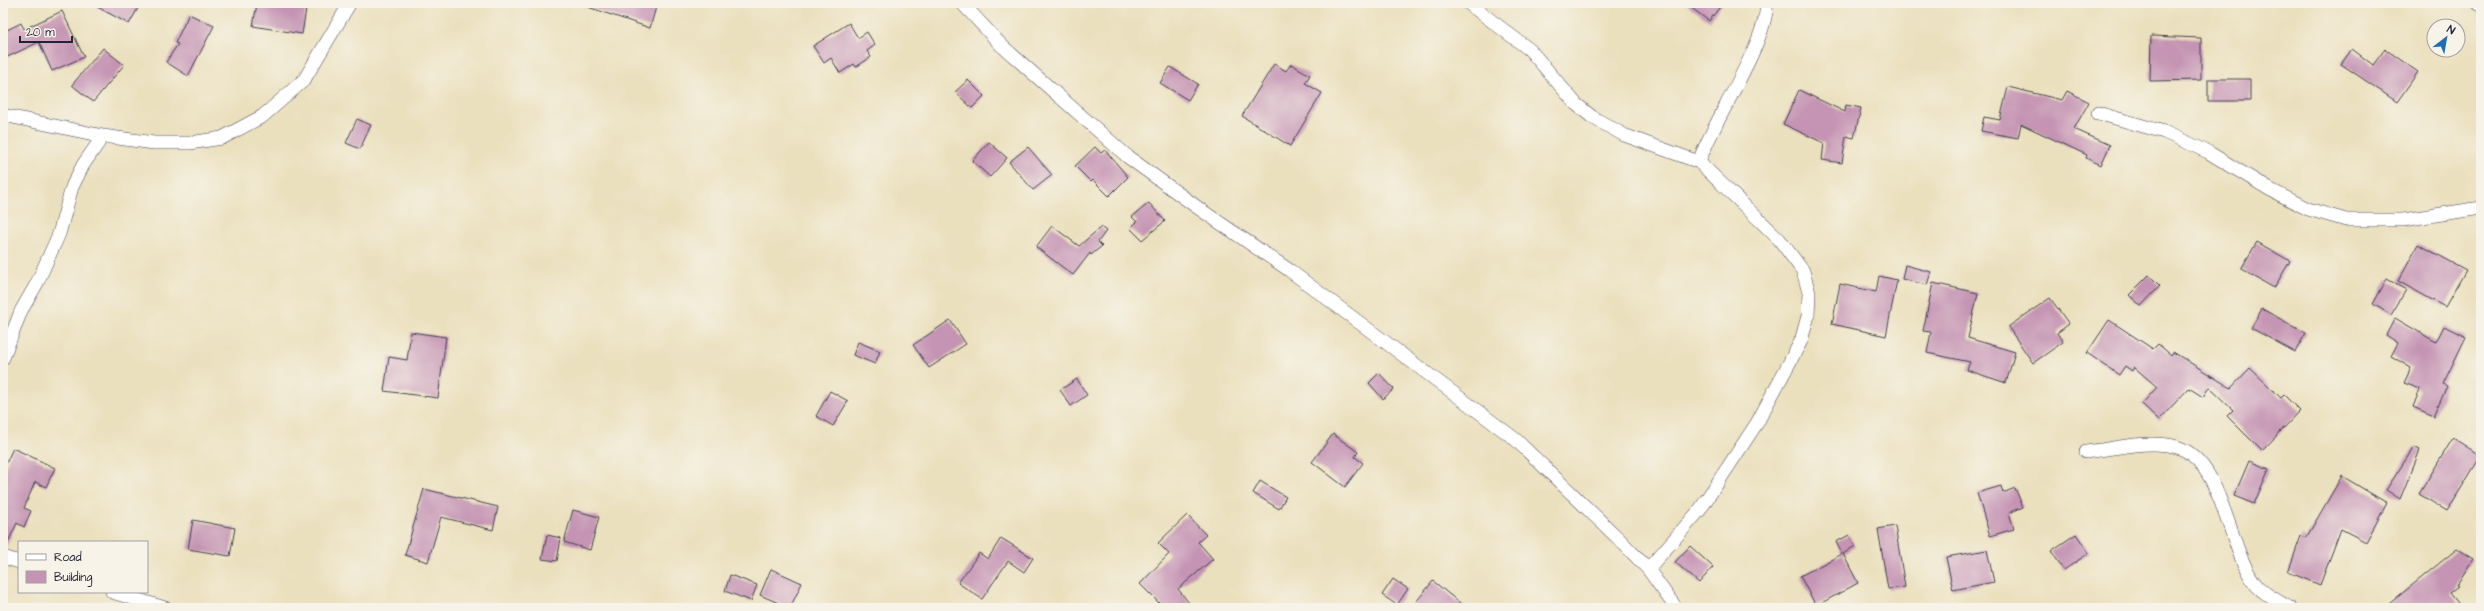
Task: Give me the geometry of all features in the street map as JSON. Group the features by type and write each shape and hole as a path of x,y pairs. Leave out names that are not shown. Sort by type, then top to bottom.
{"street":[{"path":"3,114 103,136 154,143 190,143 222,138 263,116 304,80 350,3"},
{"path":"962,3 1001,46 1128,157 1201,210 1289,270 1515,439 1648,569 1676,608"},
{"path":"1468,3 1530,50 1576,104 1592,117 1624,135 1698,162 1779,239 1799,266 1809,293 1808,316 1800,341 1757,423 1700,511 1648,569"},
{"path":"1698,162 1706,140 1762,34 1767,12 1766,3"},
{"path":"2098,113 2164,132 2208,152 2269,189 2308,209 2346,220 2404,220 2481,208"},
{"path":"3,358 21,311 37,283 56,241 72,188 83,164 103,136"},
{"path":"2086,452 2146,444 2175,447 2190,453 2201,463 2228,521 2248,574 2258,587 2290,608"},
{"path":"3,556 18,562"},
{"path":"115,593 165,608"}],"building":[{"path":"90,3 141,3 129,24"},
{"path":"266,3 307,3 302,34 253,26 257,4 265,6"},
{"path":"583,3 642,3 656,7 650,28 582,5"},
{"path":"1685,3 1723,3 1709,21"},
{"path":"62,11 84,57 52,71 39,42 3,59 3,32 21,23 24,29"},
{"path":"189,14 214,26 188,76 166,62 178,44 175,43"},
{"path":"849,23 858,38 867,32 875,45 867,51 871,57 856,67 854,64 840,73 831,58 824,63 813,46"},
{"path":"2151,36 2201,38 2201,80 2150,81"},
{"path":"103,48 124,65 93,102 72,85"},
{"path":"2352,49 2373,65 2385,49 2418,72 2397,102 2341,64"},
{"path":"1274,64 1286,71 1291,64 1310,75 1305,83 1322,93 1290,146 1242,116"},
{"path":"1170,67 1198,84 1188,100 1160,83"},
{"path":"2208,79 2250,79 2250,101 2208,101"},
{"path":"968,80 984,96 972,108 955,92"},
{"path":"2008,87 2062,100 2067,91 2089,102 2074,129 2110,145 2101,165 2086,158 2087,155 2021,124 2018,138 1981,131 1984,117 2000,120"},
{"path":"1799,90 1845,112 1846,105 1861,108 1854,138 1846,136 1842,163 1822,160 1824,143 1783,124"},
{"path":"357,119 371,125 360,149 346,143"},
{"path":"989,142 1007,158 990,177 972,161"},
{"path":"1028,147 1052,175 1033,190 1009,162"},
{"path":"1095,147 1101,153 1105,150 1128,177 1109,196 1093,180 1091,182 1075,166"},
{"path":"1149,203 1165,221 1142,240 1130,228 1137,222 1132,217"},
{"path":"1052,226 1079,246 1101,227 1106,231 1098,242 1102,246 1091,255 1090,253 1073,275 1036,247"},
{"path":"2257,242 2290,261 2274,288 2241,269"},
{"path":"2418,244 2466,270 2445,307 2398,281"},
{"path":"1905,265 1931,272 1927,285 1902,279"},
{"path":"2149,275 2160,286 2141,306 2129,295"},
{"path":"1879,276 1897,280 1886,336 1832,324 1840,284 1876,292"},
{"path":"2387,279 2406,290 2391,315 2373,304"},
{"path":"1933,283 1978,293 1968,338 2015,352 2006,383 1967,370 1970,362 1927,353 1931,332 1923,331"},
{"path":"2050,298 2069,324 2057,333 2063,342 2033,363 2008,327"},
{"path":"2262,309 2306,333 2295,352 2251,328"},
{"path":"2395,318 2436,342 2444,326 2466,337 2443,384 2447,386 2434,416 2413,407 2420,389 2404,383 2411,368 2391,356 2398,343 2386,335"},
{"path":"950,320 966,344 929,368 913,345"},
{"path":"2109,320 2153,349 2158,344 2171,355 2173,352 2231,388 2250,368 2281,398 2284,395 2300,411 2262,451 2227,416 2233,410 2209,387 2203,397 2189,388 2159,420 2142,404 2157,387 2134,367 2132,371 2125,366 2119,375 2087,353"},
{"path":"411,332 446,337 438,398 384,391 389,357 407,360"},
{"path":"858,342 880,351 875,364 853,355"},
{"path":"1379,373 1394,389 1383,399 1369,383"},
{"path":"1077,379 1087,395 1071,406 1060,390"},
{"path":"830,391 848,401 833,426 816,416"},
{"path":"1333,434 1358,452 1355,457 1363,463 1345,487 1312,462"},
{"path":"2453,438 2481,456 2447,511 2419,494"},
{"path":"2414,447 2420,450 2400,499 2386,490"},
{"path":"13,448 55,468 46,487 35,482 24,508 31,511 24,527 17,523 5,549 3,549 3,470"},
{"path":"2249,461 2269,469 2254,504 2234,496"},
{"path":"2342,476 2387,503 2366,542 2341,529 2320,585 2288,572 2301,536 2306,538"},
{"path":"1260,481 1286,497 1279,509 1253,493"},
{"path":"2001,486 2003,493 2015,488 2023,507 2009,513 2014,529 1990,536 1977,493"},
{"path":"424,489 498,507 493,530 441,517 428,562 405,555"},
{"path":"573,510 599,517 590,550 564,542"},
{"path":"1187,515 1206,535 1198,542 1213,559 1178,589 1193,608 1164,608 1140,584 1169,554 1158,543"},
{"path":"193,520 235,528 230,556 188,549"},
{"path":"1895,526 1905,587 1888,589 1878,529"},
{"path":"2076,534 2089,553 2064,570 2051,551"},
{"path":"547,535 561,538 557,561 542,559"},
{"path":"1849,535 1855,546 1843,554 1858,583 1816,606 1800,576 1842,554 1836,542"},
{"path":"1001,538 1033,558 1024,572 1008,561 982,599 958,583 979,553 988,559"},
{"path":"1690,546 1713,567 1699,583 1675,562"},
{"path":"2457,549 2473,559 2456,586 2458,587 2450,593 2462,608 2384,608"},
{"path":"1987,550 1994,582 1953,590 1946,557"},
{"path":"771,569 802,583 790,608 760,595"},
{"path":"730,575 757,585 751,601 725,591"},
{"path":"1393,579 1408,589 1397,605 1382,595"},
{"path":"1433,581 1466,608 1411,608"}]}
